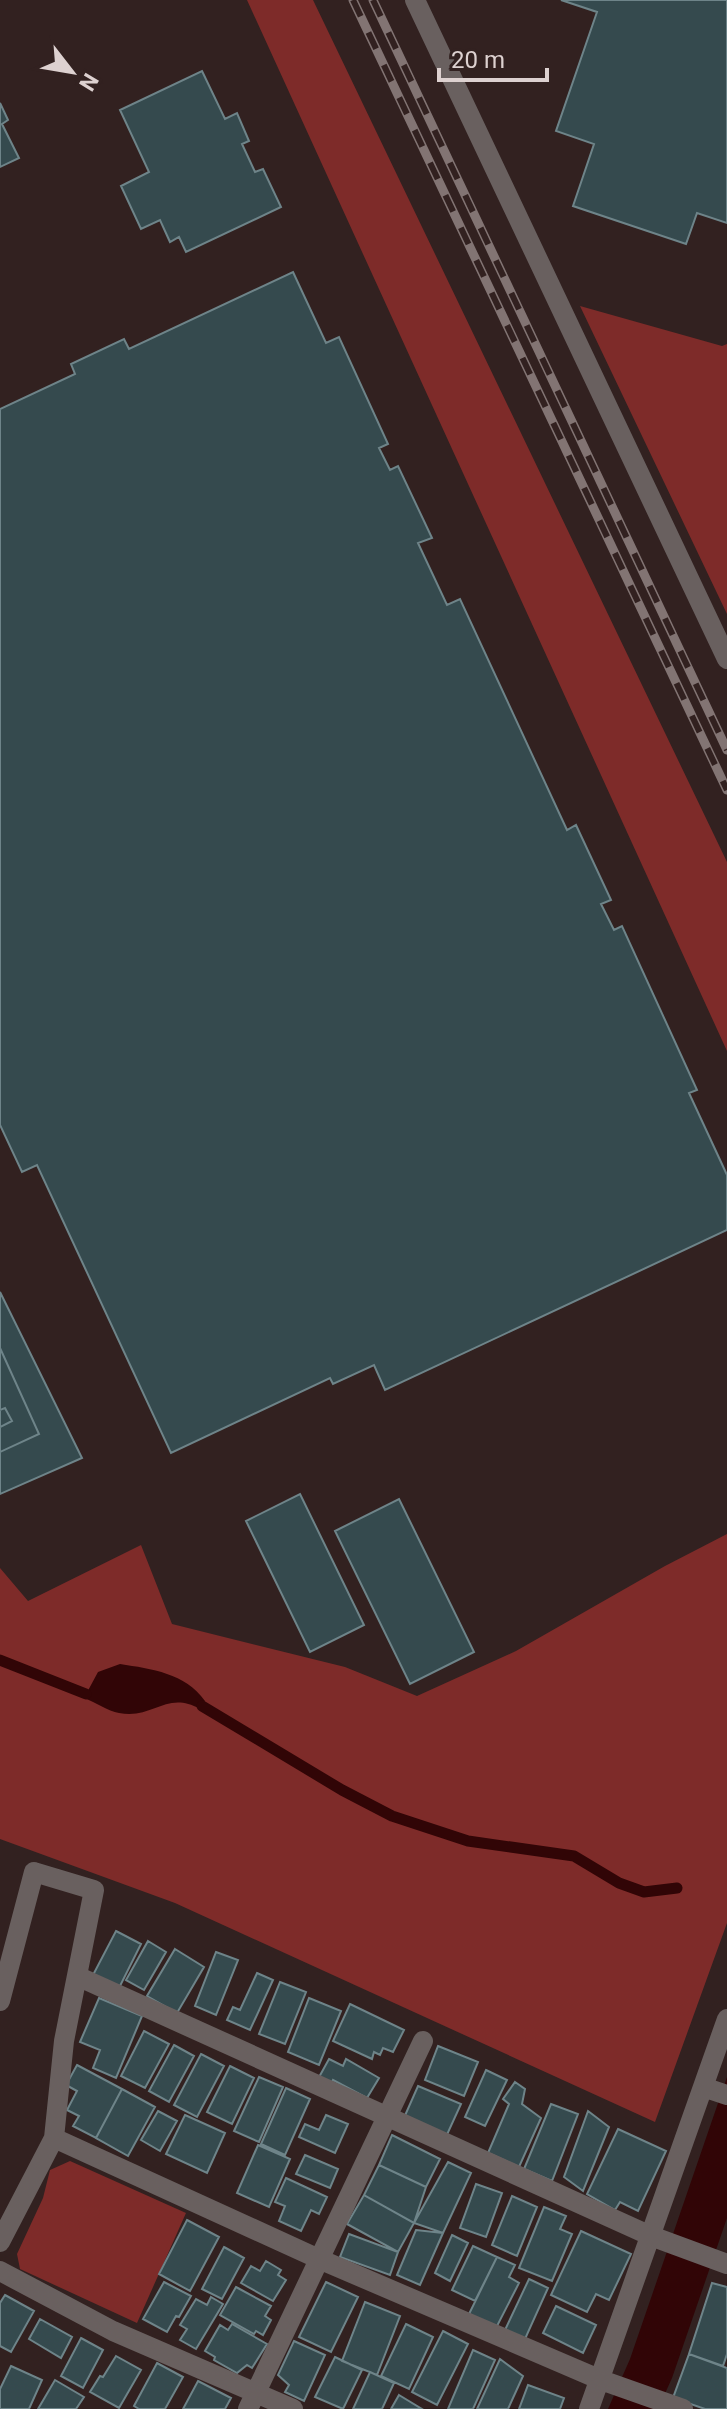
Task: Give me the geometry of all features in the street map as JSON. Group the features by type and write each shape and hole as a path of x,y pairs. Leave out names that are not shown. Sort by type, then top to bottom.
{"street":[{"path":"415,0 727,659"},
{"path":"0,2001 34,1872 94,1890 64,2041 54,2138 0,2242"},
{"path":"77,1976 651,2236 723,2262"},
{"path":"589,2409 727,2019"},
{"path":"251,2401 423,2041"},
{"path":"703,2087 727,2095"},
{"path":"54,2138 319,2259 601,2380 676,2408"},
{"path":"0,2271 251,2401 293,2409"}],"shaded area":[{"path":"247,0 313,0 727,862 727,1051"},
{"path":"580,306 722,346 727,344 727,614"},
{"path":"727,1534 727,1923 655,2122 175,1903 0,1839 0,1568 28,1601 141,1545 172,1624 345,1667 417,1696 516,1651"},
{"path":"120,1664 178,1678 205,1701 200,1709 178,1703 131,1714 115,1712 84,1698 98,1672"},
{"path":"727,2077 727,2218 672,2378 658,2409 608,2409 630,2359"},
{"path":"70,2161 186,2213 137,2323 20,2269 17,2254 43,2198 50,2170"}],"building":[{"path":"561,0 727,0 727,223 697,213 686,244 573,206 594,144 556,131 597,12"},
{"path":"202,71 225,119 237,113 249,141 242,144 255,172 263,169 281,207 186,252 179,237 170,242 160,220 141,229 121,186 149,172 120,110"},
{"path":"0,103 8,120 2,124 19,158 0,167"},
{"path":"293,272 326,343 339,337 388,444 379,448 390,470 398,466 432,538 418,543 447,605 460,599 567,830 576,825 611,900 601,904 614,930 622,926 697,1090 689,1093 727,1175 727,1230 385,1390 374,1365 333,1384 330,1378 171,1453 37,1165 22,1172 0,1125 0,409 75,374 71,364 124,339 129,349"},
{"path":"0,1292 82,1458 0,1494"},
{"path":"0,1348 39,1434 0,1452 0,1427 12,1421 5,1408 0,1410"},
{"path":"300,1494 364,1625 310,1652 246,1521"},
{"path":"399,1499 474,1652 410,1684 335,1531"},
{"path":"116,1931 141,1944 119,1988 93,1975"},
{"path":"148,1941 166,1952 144,1990 126,1980"},
{"path":"175,1949 204,1967 177,2013 147,1996"},
{"path":"216,1952 238,1960 216,2015 195,2006"},
{"path":"257,1973 273,1980 250,2030 227,2020 233,2007 240,2010"},
{"path":"280,1982 306,1992 285,2044 259,2034"},
{"path":"99,1998 142,2016 116,2078 93,2068 100,2050 80,2042"},
{"path":"309,1998 341,2011 319,2065 288,2052"},
{"path":"350,2004 404,2030 393,2052 383,2048 380,2055 374,2052 372,2059 333,2041"},
{"path":"144,2031 169,2044 145,2088 121,2076"},
{"path":"174,2045 194,2056 169,2102 149,2091"},
{"path":"438,2046 478,2062 464,2096 425,2080"},
{"path":"201,2054 224,2066 197,2117 174,2105"},
{"path":"329,2059 343,2066 346,2059 379,2078 367,2098 333,2080 330,2087 318,2079"},
{"path":"77,2065 122,2089 96,2138 73,2126 79,2116 67,2110 77,2091 66,2085"},
{"path":"230,2066 254,2078 232,2124 207,2112"},
{"path":"486,2070 507,2080 485,2126 465,2117"},
{"path":"259,2077 283,2087 259,2142 234,2131"},
{"path":"515,2082 525,2089 522,2104 541,2118 519,2167 488,2153 509,2104 503,2099"},
{"path":"418,2086 461,2104 445,2139 403,2120"},
{"path":"286,2088 310,2099 285,2155 261,2144"},
{"path":"122,2089 155,2107 128,2156 96,2138"},
{"path":"551,2104 578,2114 552,2181 524,2169"},
{"path":"158,2111 177,2121 160,2151 141,2140"},
{"path":"588,2111 609,2127 583,2191 564,2177"},
{"path":"185,2115 225,2133 207,2173 166,2154"},
{"path":"326,2115 348,2124 335,2153 299,2137 305,2124 319,2130"},
{"path":"618,2129 666,2151 638,2211 620,2202 615,2210 587,2194"},
{"path":"392,2135 440,2159 426,2187 379,2165"},
{"path":"258,2145 290,2159 269,2207 237,2193"},
{"path":"305,2155 338,2169 330,2188 296,2174"},
{"path":"448,2162 471,2173 443,2233 414,2223"},
{"path":"379,2165 426,2187 414,2223 364,2195"},
{"path":"286,2178 327,2197 319,2214 311,2210 301,2231 279,2221 285,2206 275,2202"},
{"path":"476,2184 502,2193 486,2237 460,2228"},
{"path":"364,2195 414,2223 398,2252 347,2224"},
{"path":"512,2196 537,2207 517,2256 492,2245"},
{"path":"544,2207 566,2216 560,2229 572,2234 552,2281 519,2268"},
{"path":"187,2220 219,2237 190,2291 159,2274"},
{"path":"416,2230 443,2233 420,2285 397,2275"},
{"path":"581,2231 631,2254 609,2300 596,2294 587,2312 551,2295"},
{"path":"349,2234 398,2252 390,2275 340,2257"},
{"path":"452,2235 468,2243 450,2281 435,2273"},
{"path":"473,2246 497,2257 475,2301 452,2290"},
{"path":"224,2247 244,2258 222,2299 202,2289"},
{"path":"497,2257 515,2265 509,2277 519,2283 496,2328 469,2314"},
{"path":"266,2261 281,2270 278,2275 286,2280 273,2301 241,2283 251,2266 260,2271"},
{"path":"529,2279 548,2288 525,2339 505,2330"},
{"path":"164,2282 191,2296 167,2332 143,2319"},
{"path":"326,2282 358,2297 331,2352 299,2337"},
{"path":"712,2283 727,2287 727,2354 723,2366 689,2354"},
{"path":"236,2287 271,2306 265,2316 271,2320 263,2335 256,2331 254,2334 220,2315"},
{"path":"5,2295 34,2311 11,2352 0,2346 0,2303"},
{"path":"211,2297 223,2304 196,2349 180,2340 187,2329 180,2325 196,2299 207,2305"},
{"path":"365,2302 400,2316 377,2375 342,2361"},
{"path":"556,2306 596,2325 583,2353 543,2333"},
{"path":"40,2319 72,2337 61,2358 29,2339"},
{"path":"232,2324 267,2344 252,2368 247,2365 237,2373 205,2351 220,2325 228,2330"},
{"path":"406,2324 433,2337 409,2389 381,2376"},
{"path":"443,2331 468,2344 437,2405 412,2392"},
{"path":"81,2338 103,2350 83,2388 61,2376"},
{"path":"294,2341 325,2355 304,2401 285,2392 289,2385 278,2375"},
{"path":"473,2350 495,2360 473,2409 448,2409"},
{"path":"689,2354 727,2368 727,2409 705,2409 673,2398"},
{"path":"116,2356 141,2370 119,2408 90,2392"},
{"path":"335,2357 362,2370 343,2409 315,2397"},
{"path":"500,2359 523,2376 508,2409 477,2409"},
{"path":"157,2363 183,2377 165,2409 139,2409 134,2406"},
{"path":"11,2366 42,2380 29,2409 0,2409 0,2389"},
{"path":"370,2372 394,2383 382,2409 353,2409"},
{"path":"55,2380 84,2397 76,2409 38,2409"},
{"path":"198,2381 231,2398 225,2409 183,2409"},
{"path":"528,2385 564,2398 560,2409 519,2409"},
{"path":"399,2395 422,2409 391,2409"}],"waterway":[{"path":"0,1660 86,1694"},
{"path":"202,1706 342,1790 392,1816 468,1841 574,1856 619,1883 644,1892 677,1888"}],"railway":[{"path":"353,0 727,790"},
{"path":"373,0 727,750"}]}
